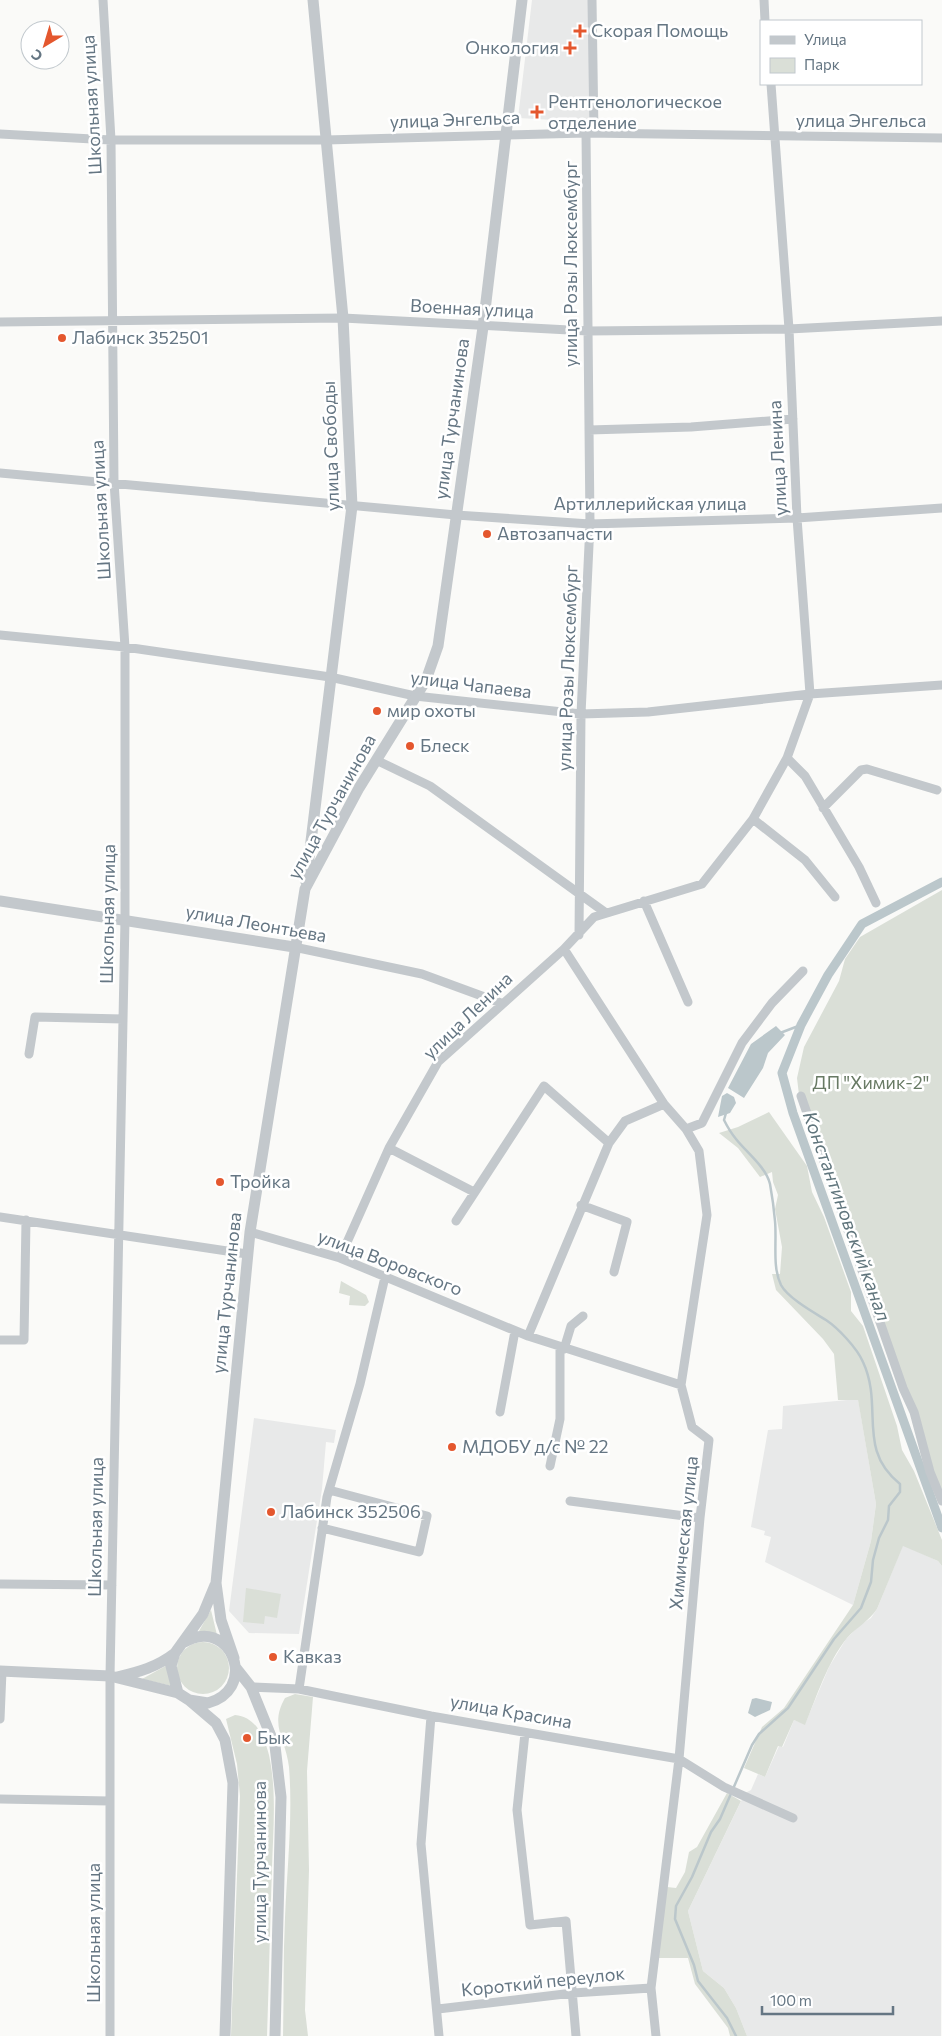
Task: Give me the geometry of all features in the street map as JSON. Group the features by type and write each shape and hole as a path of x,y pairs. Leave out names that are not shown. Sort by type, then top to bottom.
{"street":[{"name":"Школьная улица","path":"103,0 111,140 114,482 125,647 125,919 112,1585 113,1677 109,1801 110,2036"},
{"name":"улица Свободы","path":"305,889 352,506 343,318 313,0"},
{"name":"улица Турчанинова","path":"274,2036 281,1797 274,1746 251,1686 235,1663 221,1620 216,1583 250,1232 294,947 305,889 376,760 426,680 438,646 484,327 522,0"},
{"name":"улица Розы Люксембург","path":"578,935 581,714 590,524 588,331 592,0"},
{"path":"764,0 766,20"},
{"name":"улица Ленина","path":"340,1258 389,1148 438,1062 564,949 594,917 702,884 753,819 788,758 810,694 797,518 789,329 771,85"},
{"name":"улица Энгельса","path":"0,134 111,140 326,140 590,133 942,138"},
{"name":"Военная улица","path":"0,322 343,318 484,327 588,331 789,329 942,321"},
{"path":"589,430 691,427 793,419"},
{"name":"Артиллерийская улица","path":"0,473 456,515 590,524 797,518 942,508"},
{"name":"улица Чапаева","path":"0,634 125,647 330,677 415,696 581,714 648,712 810,694 942,685"},
{"path":"788,758 805,776 822,808 859,868 876,903"},
{"path":"376,760 430,786 606,913"},
{"path":"822,808 861,770 867,769 937,790"},
{"path":"753,819 805,860 835,897"},
{"name":"улица Леонтьева","path":"0,901 125,919 294,947 422,974 501,1004"},
{"path":"644,901 688,1002"},
{"name":"Химическая улица","path":"564,949 664,1104 686,1128 699,1151 707,1215 681,1386 692,1427 709,1440 700,1518 680,1759 651,1988 656,2036"},
{"path":"686,1128 702,1123 742,1043 772,1004 803,972"},
{"path":"28,1054 35,1017 123,1019"},
{"path":"456,1221 544,1086 609,1143"},
{"path":"801,1096 903,1388 914,1412 930,1472 942,1501"},
{"path":"528,1336 581,1205 609,1143 625,1121 664,1104"},
{"path":"389,1148 474,1192"},
{"path":"581,1205 627,1222 614,1272"},
{"path":"0,1217 248,1254"},
{"path":"0,1340 24,1340 26,1220"},
{"name":"улица Воровского","path":"250,1232 340,1258 528,1336 681,1386"},
{"path":"299,1689 329,1490 360,1384 384,1277"},
{"path":"550,1466 560,1419 562,1348 571,1326 583,1316"},
{"path":"500,1412 515,1331"},
{"path":"322,1528 419,1552 427,1516 329,1490"},
{"path":"570,1501 700,1518"},
{"name":"улица Турчанинова","path":"182,1643 203,1614 216,1583"},
{"path":"0,1584 112,1585"},
{"path":"0,1719 1,1671 113,1677 178,1693 189,1700 200,1703 212,1702 228,1690 234,1682 235,1663 227,1648 208,1638 197,1637 182,1643 175,1653 162,1663 150,1668 113,1677"},
{"path":"175,1653 171,1666 178,1693"},
{"name":"улица Красина","path":"212,1702 251,1686 299,1689 431,1716 680,1759 724,1786 793,1818"},
{"name":"улица Турчанинова","path":"189,1700 216,1723 225,1740 233,1783 225,2036"},
{"name":"Короткий переулок","path":"431,1716 420,1844 438,2009 439,2036"},
{"path":"525,1733 517,1810 530,1925 566,1921 576,2036"},
{"path":"0,1799 109,1801"},
{"name":"Короткий переулок","path":"438,2009 573,1993 651,1988"}],"shaded area":[{"path":"532,0 588,0 592,122 518,118"},
{"path":"776,1026 785,1035 768,1053 763,1068 744,1098 728,1088 751,1044"},
{"path":"727,1093 734,1097 736,1103 730,1113 718,1117 722,1096"},
{"path":"858,1399 876,1504 871,1541 853,1605 765,1562 771,1537 764,1535 765,1531 751,1527 768,1430 782,1429 783,1406"},
{"path":"254,1418 336,1430 334,1443 326,1442 322,1489 299,1634 249,1633 229,1611"},
{"path":"903,1545 938,1561 942,1566 941,2036 747,2036 736,2008 724,1988 703,1971 688,1911 745,1793 751,1790 758,1774 765,1777 779,1746 783,1747 794,1720 805,1724 829,1667 846,1639 860,1625 871,1618 877,1609"},
{"path":"756,1698 772,1702 770,1710 755,1717 748,1713 752,1699"}],"green space":[{"name":"ДП \"Химик-2\"","path":"942,890 942,1503 913,1412 799,1095 797,1078 804,1047 839,981 845,959 860,937"},
{"path":"769,1112 807,1166 812,1192 824,1217 851,1292 851,1311 863,1326 897,1426 902,1450 914,1471 942,1540 942,1566 938,1561 903,1546 877,1609 847,1638 840,1648 823,1680 805,1725 794,1720 782,1747 778,1746 765,1777 744,1768 762,1727 784,1708 853,1605 871,1541 876,1504 858,1400 838,1400 834,1354 823,1339 776,1290 772,1274 780,1274 782,1247 775,1209 778,1195 773,1182 772,1172 760,1177 738,1148 719,1133 738,1127"},
{"path":"341,1281 366,1295 369,1302 365,1306 349,1305 350,1296 339,1293"},
{"path":"246,1588 281,1594 277,1618 265,1616 264,1624 243,1622"},
{"path":"211,1610 217,1635 199,1631"},
{"path":"203,1642 213,1644 221,1650 227,1658 229,1668 227,1678 221,1686 213,1692 203,1694 193,1692 185,1686 179,1678 177,1668 179,1658 185,1650 193,1644"},
{"path":"169,1664 172,1686 142,1679"},
{"path":"295,1694 313,1697 307,1771 309,1870 305,2010 308,2036 283,2036 284,1933 290,1786 289,1767 278,1725 278,1717 285,1698"},
{"path":"235,1715 248,1719 262,1735 269,1755 273,1783 274,1826 267,2036 231,2036 240,1796 237,1764 226,1719"},
{"path":"727,1793 741,1801 688,1911 703,1971 724,1988 736,2008 747,2036 730,2036 728,2028 695,1984 688,1958 657,1958 667,1887 676,1888 685,1872 689,1852 697,1847"}],"waterway":[{"name":"Константиновский канал","path":"942,882 862,924 828,975 801,1025 782,1073 793,1113 942,1528"},
{"path":"780,1033 801,1025"},
{"path":"726,1113 724,1120 729,1130 760,1166 770,1184 775,1221 775,1254 778,1278 781,1285 795,1300 836,1328 852,1345 863,1362 869,1379 874,1442 887,1471 900,1484 900,1492 889,1506 888,1520 879,1538 873,1560 871,1582 861,1608 834,1639 788,1708 759,1734 752,1745 720,1819 711,1832 692,1877 676,1906 675,1919 694,1965 698,1981 727,2018 736,2036"}],"place":[{"name":"Скорая Помощь","path":"580,31"},
{"name":"Онкология","path":"570,48"},
{"name":"Рентгенологическое отделение","path":"537,112"},
{"name":"Лабинск 352501","path":"62,338"},
{"name":"Автозапчасти","path":"487,534"},
{"name":"мир охоты","path":"377,711"},
{"name":"Блеск","path":"410,746"},
{"name":"Тройка","path":"220,1182"},
{"name":"МДОБУ д/с № 22","path":"452,1447"},
{"name":"Лабинск 352506","path":"271,1512"},
{"name":"Кавказ","path":"273,1657"},
{"name":"Бык","path":"247,1738"}]}
